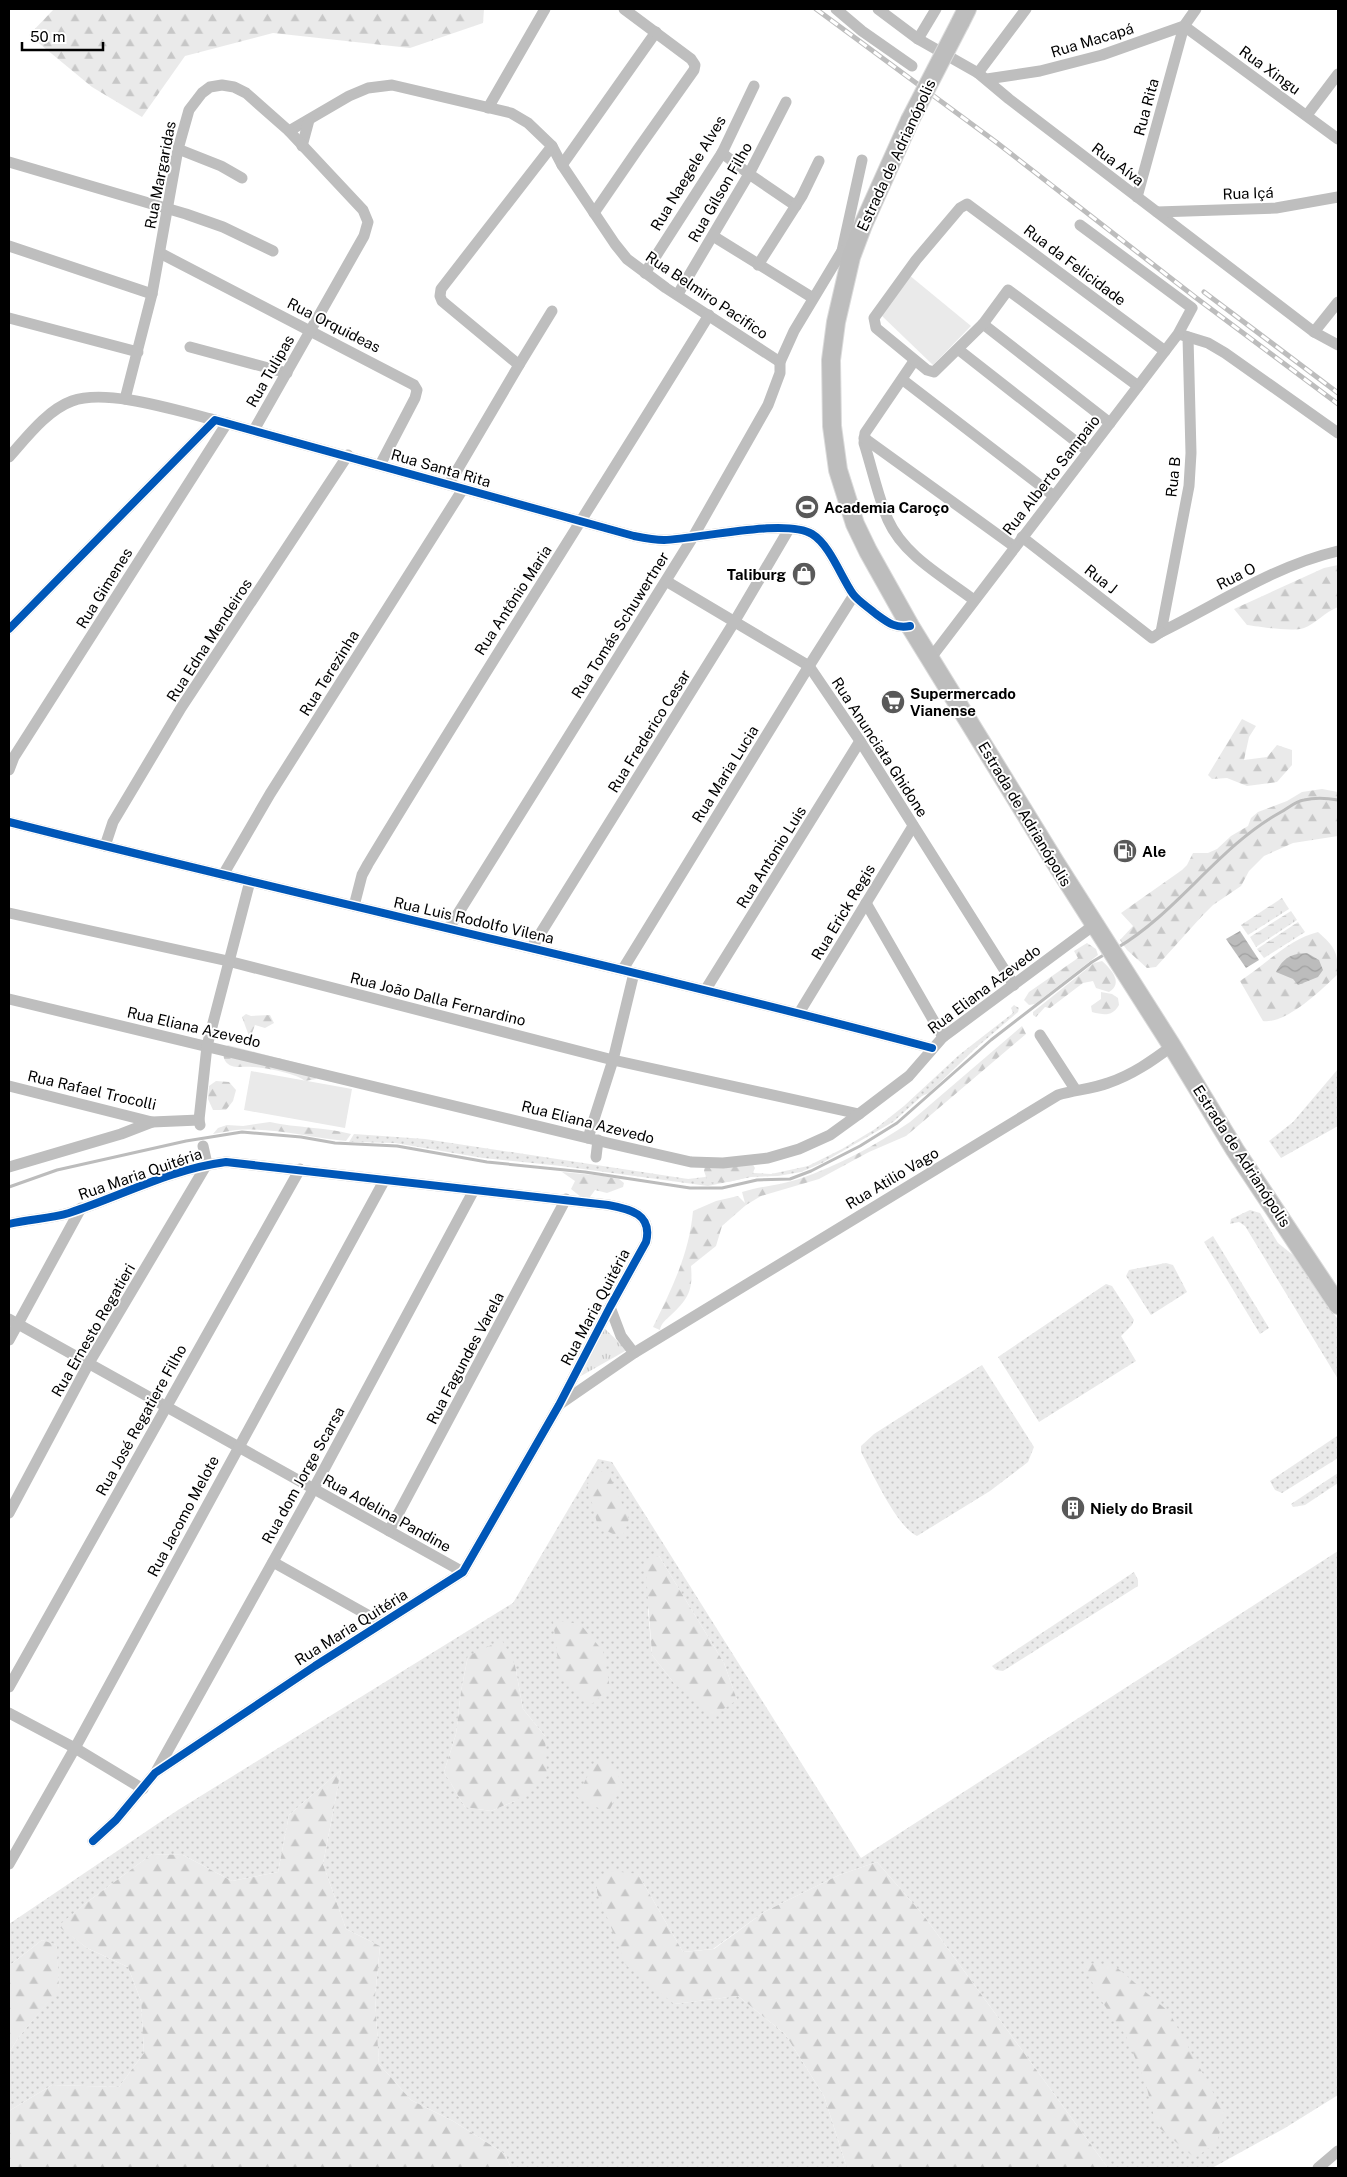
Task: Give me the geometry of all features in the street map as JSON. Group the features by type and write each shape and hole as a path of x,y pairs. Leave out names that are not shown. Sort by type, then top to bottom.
{"main road":[{"name":"Estrada de Adrianópolis","path":"963,16 910,120 847,252 831,360 830,404 838,470 855,524 910,626 1235,1150 1338,1305"}],"street":[{"path":"488,108 545,9"},
{"path":"594,213 694,70 695,65 691,59 624,9"},
{"path":"836,9 862,31 912,66"},
{"name":"Rua Aíva","path":"878,9 918,39 982,76 1008,99 1314,332 1338,345"},
{"path":"918,39 936,9"},
{"path":"982,76 1026,9"},
{"path":"1184,26 1196,9"},
{"name":"Rua Macapá","path":"982,76 1040,70 1102,55 1184,26"},
{"name":"Rua Xingu","path":"1184,26 1338,138"},
{"name":"Rua Rita","path":"1137,197 1184,26"},
{"path":"562,165 656,32"},
{"path":"1307,115 1338,74"},
{"name":"Rua Margaridas","path":"125,399 152,294 178,149 193,102 210,87 222,85 234,87 246,93 289,131 363,210 368,222"},
{"name":"Rua Belmiro Pacifico","path":"289,131 349,96 368,88 392,85 511,113 528,123 552,146 562,165 627,259 644,273 780,362"},
{"name":"Rua Naegele Alves","path":"644,273 722,153 754,86"},
{"name":"Rua Gílson Filho","path":"678,294 749,174 786,102"},
{"path":"302,146 309,120"},
{"path":"519,365 442,301 440,296 441,289 552,146"},
{"path":"178,149 221,166 242,178"},
{"path":"722,153 796,206"},
{"name":"Rua Tomás Schuwertner","path":"449,928 693,537 768,405 780,373 780,362 794,331 813,298 847,252 862,160"},
{"path":"758,266 796,206 819,161"},
{"path":"9,162 222,227 273,251"},
{"name":"Rua Içá","path":"1157,212 1276,208 1338,197"},
{"name":"Rua da Felicidade","path":"914,360 876,328 874,324 876,313 916,260 960,208 967,204 1165,351"},
{"name":"Rua Tulipas","path":"254,430 364,236 368,222"},
{"name":"Rua Alberto Sampaio","path":"930,659 1165,351 1183,335 1192,308 1080,225"},
{"path":"713,236 758,266 813,298"},
{"path":"9,246 152,294"},
{"name":"Rua Orquideas","path":"160,252 414,385 416,390 415,398 380,465"},
{"path":"974,600 916,556 898,538 888,520 864,438 873,419 903,380 914,360 931,372 937,371 983,324 1008,290 1138,386"},
{"path":"1314,332 1338,302"},
{"path":"448,484 552,311"},
{"name":"Rua Antônio Maria","path":"354,906 362,875 373,856 486,669 581,522 709,315"},
{"path":"9,318 138,352"},
{"path":"983,324 1110,423"},
{"path":"1183,335 1208,343 1225,353 1338,434"},
{"name":"Rua B","path":"1162,632 1189,486 1192,453 1183,335"},
{"path":"190,347 287,373"},
{"path":"959,350 1088,451"},
{"path":"903,380 1054,496"},
{"name":"Rua Santa Rita","path":"9,457 53,412 72,401 94,396 125,399 227,423 348,455 634,536 662,540 752,530 789,529 811,534 821,542 854,595 886,622 895,626 910,626"},
{"path":"9,629 215,420"},
{"name":"Rua Gimenes","path":"9,770 14,757 227,423"},
{"path":"864,438 1015,547"},
{"name":"Rua Edna Mendeiros","path":"105,846 114,822 181,708 348,455"},
{"name":"Rua Terezinha","path":"223,874 270,794 463,488"},
{"name":"Rua Frederico Cesar","path":"532,947 734,622 789,529"},
{"name":"Rua J","path":"1022,537 1152,638 1162,632"},
{"name":"Rua O","path":"1162,632 1252,583 1314,557 1338,551"},
{"name":"Rua Anunciata Ghidone","path":"666,581 808,666 860,741 1014,985"},
{"name":"Rua Maria Lucia","path":"622,969 808,666 854,595"},
{"name":"Rua Antonio Luis","path":"706,989 860,741"},
{"name":"Rua Luis Rodolfo Vilena","path":"9,822 706,989 932,1048"},
{"name":"Rua Erick Regis","path":"799,1013 913,826"},
{"path":"207,1046 250,881"},
{"path":"866,903 942,1037"},
{"name":"Rua João Dalla Fernardino","path":"9,913 228,961 613,1060 859,1114"},
{"name":"Rua Eliana Azevedo","path":"9,999 691,1162 723,1163 768,1158 799,1149 830,1134 909,1076 942,1037 1014,985 1097,929"},
{"path":"596,1157 593,1139 634,973"},
{"path":"1040,1035 1075,1089"},
{"name":"Rua Rafael Trocolli","path":"9,1086 152,1122 199,1122 207,1046"},
{"name":"Rua Atilio Vago","path":"559,1404 634,1353 1058,1094 1106,1084 1127,1076 1172,1046"},
{"path":"9,1167 121,1134 152,1122"},
{"path":"203,1146 207,1164"},
{"name":"Rua Maria Quitéria","path":"9,1224 67,1213 148,1183 207,1164 226,1162 300,1169 384,1181 566,1199 629,1209 639,1215 646,1223 648,1233 646,1242 559,1404 463,1572 307,1671 155,1773 116,1820 93,1842"},
{"name":"Rua Ernesto Regatieri","path":"9,1513 89,1363 207,1164"},
{"name":"Rua José Regatiere Filho","path":"9,1687 300,1169"},
{"name":"Rua Jacomo Melote","path":"9,1864 75,1748 384,1181"},
{"name":"Rua dom Jorge Scarsa","path":"155,1773 314,1488 474,1190"},
{"name":"Rua Fagundes Varela","path":"390,1531 566,1199"},
{"path":"9,1340 13,1322 81,1208"},
{"path":"610,1307 621,1336 634,1353"},
{"name":"Rua Adelina Pandine","path":"13,1322 463,1572"},
{"path":"273,1562 382,1623"},
{"path":"9,1713 75,1748 143,1788"},
{"path":"1318,2168 1338,2151"}],"green space":[{"path":"54,9 484,9 483,23 410,48 273,33 185,56 142,117 92,87 29,35"},
{"path":"909,275 971,326 933,365 881,315"},
{"path":"1338,565 1338,607 1304,628 1284,629 1247,625 1234,609 1324,568"},
{"path":"1242,719 1256,726 1249,737 1244,760 1267,757 1277,745 1292,750 1292,765 1277,782 1247,786 1227,778 1212,779 1208,775"},
{"path":"1322,789 1338,792 1338,836 1293,843 1264,856 1249,871 1241,886 1213,905 1156,967 1147,968 1127,950 1120,940 1133,926 1121,913 1182,870 1193,853 1208,853 1217,849 1231,836 1248,826 1251,818 1258,812 1287,801 1302,792"},
{"path":"1282,898 1289,909 1248,935 1241,925"},
{"path":"1291,911 1297,920 1256,947 1250,937"},
{"path":"1298,922 1305,932 1264,958 1257,949"},
{"path":"1318,932 1334,950 1338,974 1293,1012 1272,1020 1263,1021 1240,981 1287,946 1307,935"},
{"path":"1087,943 1096,949 1098,955 1035,1004 1029,1005 1024,1000 1029,992 1078,958 1074,951"},
{"path":"1102,961 1112,972 1116,980 1116,984 1109,992 1096,988 1093,981 1083,983 1050,1008 1045,1007 1036,1017 1033,1015 1033,1012 1094,963"},
{"path":"1101,992 1112,994 1118,998 1119,1005 1114,1012 1104,1014 1092,1012 1091,1006 1101,999"},
{"path":"1014,1005 1019,1008 1018,1012 977,1047 929,1093 922,1096 893,1122 822,1163 801,1172 778,1176 751,1177 708,1186 561,1166 483,1158 395,1143 349,1142 354,1134 425,1139 688,1179 705,1177 715,1169 745,1168 754,1173 771,1174 808,1166 842,1149 875,1129 904,1106 959,1055 1013,1013 1011,1008"},
{"path":"246,1014 251,1016 270,1015 274,1023 265,1028 255,1025 249,1036 242,1017"},
{"path":"1022,1026 1026,1034 906,1136 869,1152 819,1179 761,1196 746,1205 722,1226 716,1246 691,1266 691,1281 686,1299 661,1325 660,1330 653,1327 684,1257 693,1211 716,1201 738,1196 745,1203 742,1192 799,1179 828,1168 870,1147 910,1122"},
{"path":"228,1045 309,1066 316,1079 305,1081 288,1073 257,1067 229,1065 224,1058 224,1050"},
{"path":"1338,1069 1338,1126 1281,1158 1269,1141 1293,1122"},
{"path":"251,1071 352,1089 345,1128 244,1110"},
{"path":"216,1081 229,1082 236,1090 233,1101 226,1110 213,1110 208,1099 209,1086"},
{"path":"270,1122 351,1134 346,1141 249,1129 213,1134 218,1128 227,1125 243,1126"},
{"path":"752,1163 755,1168 752,1175 730,1182 708,1182 704,1171 705,1165"},
{"path":"562,1172 604,1176 619,1179 624,1183 623,1187 607,1193 595,1190 590,1197 581,1197 571,1189 575,1181"},
{"path":"1250,1210 1260,1213 1278,1243 1298,1259 1338,1320 1338,1379 1245,1226 1239,1222 1230,1224 1231,1219"},
{"path":"1213,1236 1269,1328 1260,1334 1204,1242"},
{"path":"1166,1263 1173,1265 1187,1292 1151,1315 1126,1276 1129,1270"},
{"path":"1106,1284 1112,1286 1134,1320 1132,1325 1121,1336 1136,1361 1039,1422 998,1357"},
{"path":"604,1328 627,1350 581,1376"},
{"path":"982,1365 1034,1447 1028,1462 990,1491 917,1536 909,1531 894,1511 861,1452 861,1446 874,1434"},
{"path":"1337,1436 1338,1458 1282,1493 1275,1490 1270,1481"},
{"path":"598,1459 612,1462 861,1858 1338,1551 1338,2095 1285,2128 1212,2168 1108,2168 924,1916 877,1862 839,1875 764,1912 713,1949 683,1952 638,1874 674,2004 738,1996 785,2034 824,2096 847,2168 511,2168 505,2154 453,2121 411,2100 379,2064 375,1997 380,1946 346,1929 323,1864 341,1770 289,1815 278,1872 232,1881 183,1855 152,1854 86,1903 59,1926 87,1948 128,1967 141,2001 144,2053 119,2087 52,2085 9,2111 9,2053 18,2038 59,1988 56,1945 42,1940 9,1966 9,1924 178,1810 513,1603","holes":["659,1556 724,1663 737,1700 674,1683 652,1655 648,1611","468,1656 515,1665 523,1709 545,1736 515,1801 491,1811 465,1807 444,1772 456,1734 461,1691"]},
{"path":"606,1468 629,1519 622,1538 598,1527 587,1483"},
{"path":"1338,1473 1338,1483 1305,1505 1293,1507 1291,1504"},
{"path":"659,1556 724,1663 737,1700 713,1716 674,1683 652,1655 645,1559"},
{"path":"1134,1572 1138,1580 1138,1586 1003,1671 996,1670 992,1666"},
{"path":"553,1620 580,1624 603,1651 610,1688 592,1704 560,1678"},
{"path":"502,1640 515,1665 523,1709 545,1736 547,1776 515,1801 491,1811 465,1807 444,1772 456,1734 461,1691 468,1656"},
{"path":"596,1759 609,1761 623,1784 608,1813 577,1797"},
{"path":"341,1770 323,1864 346,1929 380,1946 375,1997 379,2064 411,2100 453,2121 505,2154 511,2168 9,2168 9,2111 52,2085 119,2087 144,2053 141,2001 128,1967 87,1948 58,1926 152,1854 183,1855 232,1881 278,1872 289,1815"},
{"path":"877,1862 924,1916 1108,2168 847,2168 824,2096 785,2034 738,1996 674,2004 626,1965 597,1892 597,1882 612,1871 638,1874 683,1952 714,1949 764,1912 839,1875"},
{"path":"42,1940 57,1945 59,1989 18,2038 9,2053 9,1966"},
{"path":"1084,1963 1114,1965 1169,2012 1225,2114 1217,2142 1195,2158 1156,2125 1146,2084 1126,2036 1098,1996"}],"water":[{"path":"1240,931 1259,960 1246,968 1226,939"},
{"path":"1307,953 1319,960 1323,970 1318,977 1298,985 1293,979 1276,972 1288,957"}],"waterway":[{"path":"1117,948 1160,916 1237,843 1258,826 1301,801 1317,798 1338,800"},
{"path":"9,1187 57,1170 186,1141 242,1132 301,1137 335,1143 397,1146 487,1162 585,1172 690,1188 722,1188 757,1180 790,1179 811,1171 860,1146 897,1123 991,1040 1092,962 1107,953"}],"railway":[{"path":"816,9 996,142 1195,297 1338,404"},
{"path":"1204,292 1338,393"}],"cycle path":[{"path":"9,629 215,420 634,536 664,540 762,529 782,528 799,530 812,534 824,546 853,594 860,602 892,624 900,627 910,626"},
{"path":"9,822 702,989 932,1048"},
{"path":"9,1224 69,1213 166,1177 226,1162 608,1205 632,1211 643,1219 646,1225 646,1242 559,1405 463,1572 315,1666 155,1773 116,1820 93,1841"}],"place":[{"name":"Academia Caroço","path":"807,507"},
{"name":"Taliburg","path":"804,574"},
{"name":"Supermercado Vianense","path":"893,702"},
{"name":"Ale","path":"1125,851"},
{"name":"Niely do Brasil","path":"1073,1508"}]}
